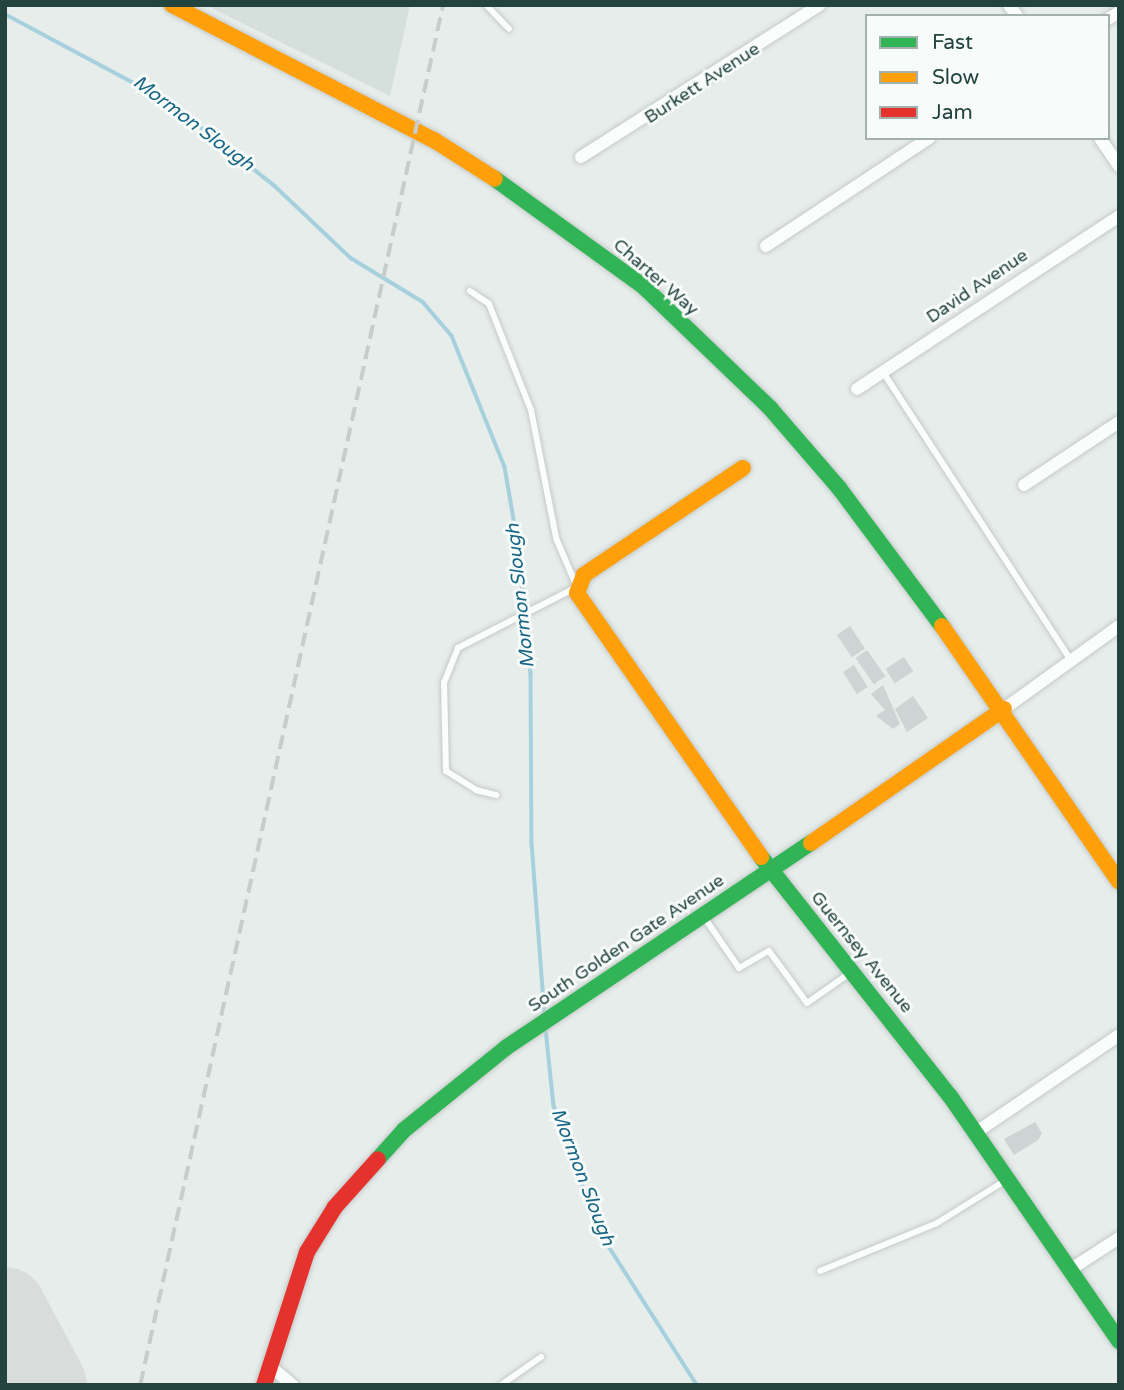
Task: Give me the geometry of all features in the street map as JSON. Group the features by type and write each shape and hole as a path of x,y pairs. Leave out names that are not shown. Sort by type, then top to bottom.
{"street":[{"name":"Charter Way","path":"172,5 434,139 525,198 644,288 770,408 839,488 1004,709 1119,883"},
{"name":"Burkett Avenue","path":"581,157 820,5"},
{"path":"766,246 926,140"},
{"path":"1101,140 1119,166"},
{"name":"David Avenue","path":"857,389 1119,216"},
{"path":"1024,485 1119,422"},
{"path":"576,587 584,575 743,468"},
{"name":"Guernsey Avenue","path":"576,587 770,870 975,1133 1117,1335"},
{"name":"South Golden Gate Avenue","path":"264,1385 291,1288 335,1207 391,1142 507,1047 770,870 1004,709 1119,626"},
{"path":"975,1133 1119,1035"},
{"path":"1070,1269 1119,1238"},
{"path":"270,1366 293,1385"}],"lane":[{"path":"486,5 509,29"},
{"path":"470,291 489,304 531,410 556,538 576,587 458,648 444,682 446,771 476,790 496,795"},
{"path":"883,372 1070,659"},
{"path":"702,915 739,968 769,951 807,1003 851,971"},
{"path":"820,1271 937,1223 1007,1179"},
{"path":"501,1385 541,1357"}],"shaded area":[{"path":"205,5 410,5 390,96"},
{"path":"5,1265 68,1385 20,1385 5,1356"}],"building":[{"path":"850,626 865,648 852,657 837,635"},
{"path":"867,650 885,676 874,684 856,658"},
{"path":"904,657 913,671 895,683 886,669"},
{"path":"854,665 868,687 857,694 843,672"},
{"path":"883,685 900,724 893,729 876,716 885,710 871,694"},
{"path":"913,696 928,718 907,732 895,709"},
{"path":"1035,1122 1042,1133 1038,1140 1014,1155 1004,1139"}],"waterway":[{"name":"Mormon Slough","path":"5,14 169,102 275,186 351,258 423,302 452,336 505,467 519,549 531,673 532,843 545,1014"},
{"name":"Mormon Slough","path":"546,1029 554,1106 599,1231 697,1385"}],"runway":[{"path":"5,1308 46,1385"}],"railway":[{"path":"140,1385 443,5"}],"traffic: fast":[{"path":"495,179 644,287 770,408 839,488 942,626"},
{"path":"378,1159 404,1130 507,1047 811,843"},
{"path":"761,857 950,1096 1119,1341"}],"traffic: slow":[{"path":"172,5 434,140 495,179"},
{"path":"743,468 584,575 577,593 761,857"},
{"path":"942,626 1119,882"},
{"path":"811,843 1004,709"}],"traffic: jam":[{"path":"264,1385 307,1252 335,1207 378,1159"}]}
